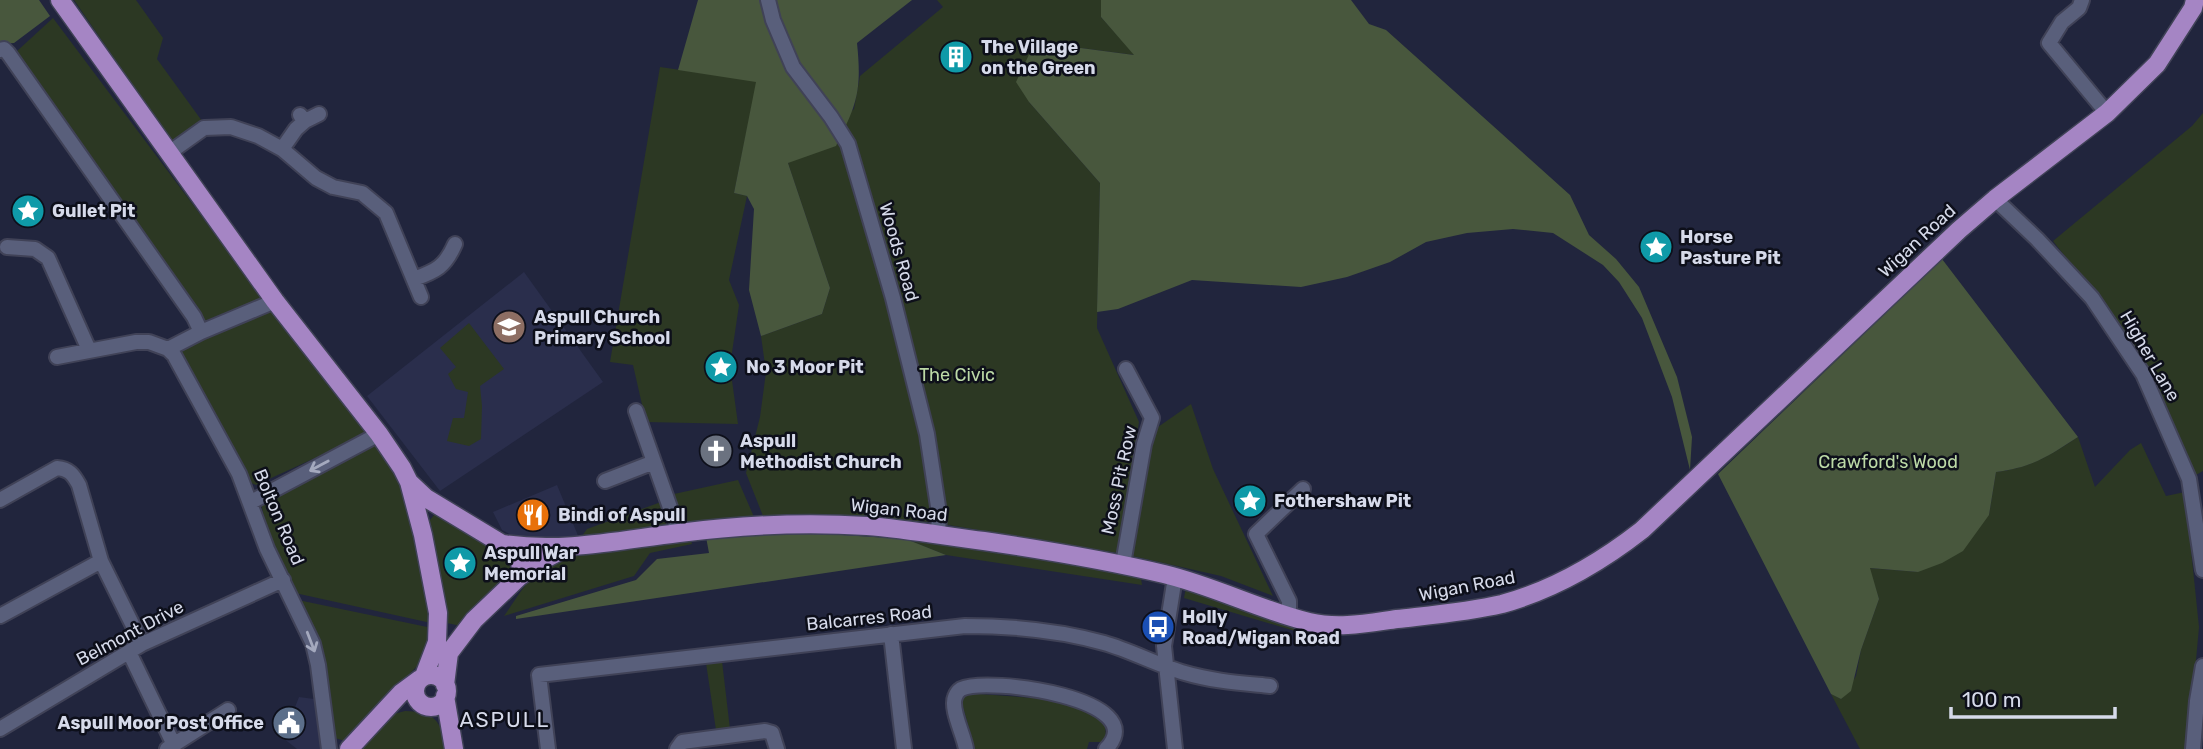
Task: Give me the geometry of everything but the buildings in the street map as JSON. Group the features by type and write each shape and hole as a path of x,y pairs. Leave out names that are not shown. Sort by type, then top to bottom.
{"main road":[{"path":"60,0 275,301 393,453 409,482 423,535 438,613 437,642 415,692 436,698"},
{"name":"Wigan Road","path":"503,544 528,548 568,548 679,533 784,524 869,526 939,534 1123,564 1175,576 1310,622 1347,625 1501,604 1554,584 1614,553 1642,530 1916,269 1995,199 2107,113 2157,64 2193,8 2195,0"},
{"path":"409,482 421,494 448,512 503,544 519,559 519,577"},
{"path":"423,535 425,526 434,515 448,512"},
{"name":"Wigan Road","path":"436,698 449,653 474,620 519,577 541,561 568,548"},
{"path":"438,613 447,623 453,625 461,626 474,620"},
{"path":"349,749 407,687 422,678 435,676 436,698 450,729 454,749"},
{"path":"383,712 436,698"}],"street":[{"name":"Woods Road","path":"768,0 793,66 848,144 893,298 927,434 939,513 939,534"},
{"path":"2082,0 2079,8 2062,22 2049,43 2107,113"},
{"path":"0,50 4,49 16,64 194,317 201,332"},
{"path":"282,149 302,118 319,114"},
{"path":"169,153 204,128 220,125 243,130 282,149 316,178 333,187 362,193 386,213 421,297"},
{"name":"Higher Lane","path":"1995,199 2037,239 2092,299 2143,374 2189,480 2203,570"},
{"path":"414,279 432,272 447,261 456,242"},
{"path":"7,247 35,249 48,258 89,350"},
{"path":"57,358 143,341 168,349 275,301"},
{"name":"Bolton Road","path":"168,349 174,355 226,450 251,502 267,549 313,644 330,749"},
{"name":"Moss Pit Row","path":"1123,564 1144,444 1152,418 1126,369"},
{"path":"636,411 679,533"},
{"path":"251,502 379,434"},
{"path":"605,481 654,461"},
{"path":"0,500 57,468 66,469 73,475 79,485 101,561 142,644"},
{"path":"1289,616 1289,601 1256,534 1303,489"},
{"path":"0,616 101,561"},
{"path":"1175,576 1164,646 1175,749"},
{"name":"Belmont Drive","path":"0,729 142,644 283,580"},
{"name":"Balcarres Road","path":"548,749 539,676 965,626 1035,629 1104,643 1165,666 1222,681 1270,686"},
{"path":"891,634 904,749"},
{"path":"129,652 170,747 228,710"},
{"path":"2193,749 2203,666"},
{"path":"966,749 953,701 956,694 962,689 997,687 1058,694 1094,706 1110,718 1114,728 1114,736 1106,749"},
{"path":"677,749 682,742 765,731 772,733 777,749"}],"shaded area":[{"name":"Aspull Church Primary School","path":"524,272 603,382 440,491 367,396"},
{"path":"557,485 579,538 556,541 517,538 502,530 493,512"},
{"path":"299,697 314,699 325,749 297,749 283,738"}],"green space":[{"path":"0,0 39,0 50,16 14,43 0,44"},
{"path":"74,0 136,0 163,38 157,59 202,121 171,141"},
{"path":"698,0 912,0 857,43 859,73 856,97 836,146 788,163 830,288 822,314 761,336 749,290 754,209 747,196 734,193 756,82 678,70"},
{"name":"The Civic","path":"937,0 1101,0 1101,17 1135,55 1035,42 1029,102 1100,183 1097,328 1139,422 1118,553 930,522 846,515 763,516 746,473 760,417 766,372 761,336 822,314 830,288 788,163 854,109 860,76 943,7"},
{"path":"1101,0 1351,0 1369,24 1386,30 1570,195 1589,235 1616,259 1639,287 1677,377 1692,437 1690,470 1672,397 1642,318 1619,282 1603,265 1553,233 1513,229 1467,233 1426,242 1390,262 1347,277 1301,287 1192,280 1118,309 1097,312 1100,183 1029,102 1016,82 1035,42 1134,55 1101,17"},
{"path":"53,18 263,298 202,322 16,52"},
{"path":"660,67 757,81 734,193 747,196 729,280 739,305 730,366 738,424 646,422 633,365 610,362"},
{"path":"2203,113 2203,471 2196,475 2150,376 2126,335 2053,241 2192,126"},
{"name":"Crawford's Wood","path":"1942,259 2078,437 2039,460 1996,472 1989,515 1963,551 1918,572 1870,568 1879,599 1861,650 1851,691 1841,699 1831,694 1718,474"},
{"path":"271,310 374,431 256,485 249,482 180,351 184,343"},
{"path":"469,323 504,369 480,386 481,439 469,446 447,441 453,418 464,418 468,392 456,389 448,374 456,367 440,348"},
{"path":"1191,404 1213,469 1273,596 1221,576 1128,555 1151,437 1158,427"},
{"path":"2078,437 2095,487 2130,450 2141,443 2166,496 2185,492 2199,627 2188,749 1860,749 1831,694 1841,699 1856,676 1861,650 1879,599 1869,568 1918,572 1989,515 1996,472 2019,468 2039,460"},
{"path":"380,442 402,482 421,563 431,623 295,593 269,540 260,499"},
{"path":"738,480 754,517 685,524 674,494"},
{"path":"661,502 672,525 582,536 587,529"},
{"path":"440,512 521,564 461,626 442,619 425,526"},
{"path":"795,532 906,539 946,555 516,619 516,616 636,580 657,559 709,553 706,537"},
{"path":"906,539 1140,572 1142,585 946,555"},
{"path":"691,540 692,544 650,553 634,576 504,616 531,579 556,561 614,547"},
{"path":"1186,587 1329,634 1309,644 1305,634 1184,598"},
{"path":"298,600 432,628 420,663 345,741 335,738"},
{"path":"722,661 730,729 716,730 706,663"},
{"path":"965,693 1049,699 1080,706 1105,723 1106,738 1101,742 1089,742 1087,749 975,749 961,700"},
{"path":"405,711 423,713 435,720 442,731 446,749 358,749 390,715"}],"place":[{"name":"The Village on the Green","path":"956,57"},
{"name":"Gullet Pit","path":"28,211"},
{"name":"Horse Pasture Pit","path":"1656,247"},
{"name":"Aspull Church Primary School","path":"509,327"},
{"name":"No 3 Moor Pit","path":"721,367"},
{"name":"Aspull Methodist Church","path":"716,451"},
{"name":"Fothershaw Pit","path":"1250,501"},
{"name":"Bindi of Aspull","path":"533,515"},
{"name":"Aspull War Memorial","path":"460,563"},
{"name":"Holly Road/Wigan Road","path":"1158,627"},
{"name":"Aspull Moor Post Office","path":"289,723"}],"district":[{"name":"ASPULL","path":"505,720"}]}
